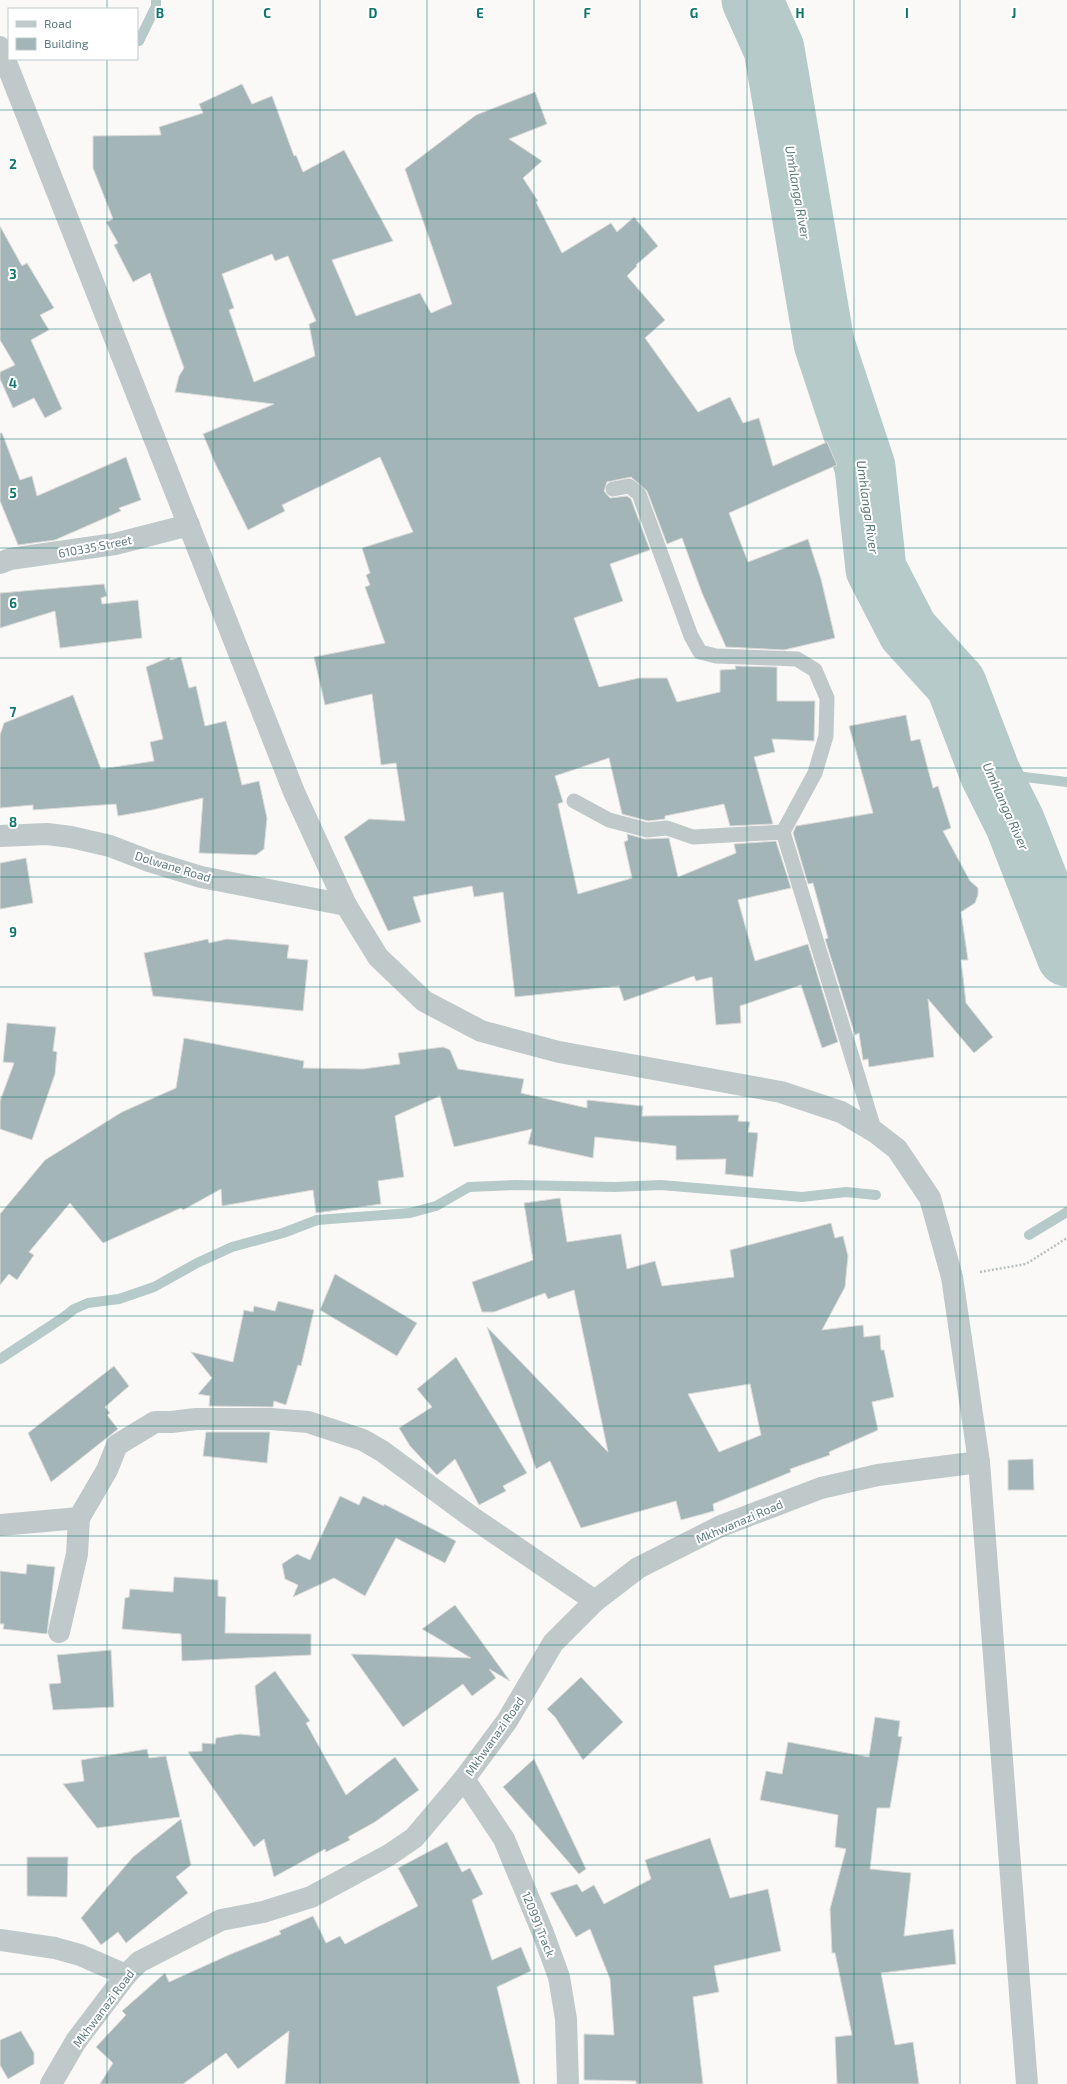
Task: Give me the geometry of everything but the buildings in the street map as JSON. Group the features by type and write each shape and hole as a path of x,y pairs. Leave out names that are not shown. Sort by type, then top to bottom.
{"street":[{"path":"0,47 294,792 346,905 378,957 424,1001 481,1032 559,1052 781,1092 841,1112 875,1132 897,1149 930,1198 952,1277 979,1462 1026,2084"},
{"name":"610335 Street","path":"0,563 10,559 44,556 116,544 189,524"},
{"name":"Dolwane Road","path":"0,836 47,834 71,837 110,846 149,861 201,877 346,905"},
{"path":"59,1632 77,1554 79,1518 108,1470 117,1446 155,1422 225,1418 308,1422 363,1440 382,1451 473,1518 594,1601"},
{"name":"Mkhwanazi Road","path":"51,2084 76,2041 126,1975 139,1962 221,1920 264,1912 311,1897 389,1855 414,1838 464,1779 507,1721 553,1643 594,1601 638,1568 722,1526 821,1488 878,1475 979,1462"},
{"path":"0,1525 79,1518"},
{"name":"120991 Track","path":"464,1779 504,1839 544,1933 559,1977 566,2019 568,2084"},
{"path":"0,1940 55,1948 80,1955 126,1975"}],"lane":[{"path":"613,489 629,486 639,494 691,636 700,652 716,656 797,659 815,670 826,698 826,736 815,773 783,832 875,1132"},
{"path":"574,801 609,820 647,830 667,828 693,837 783,832"}],"path":[{"path":"952,1277 1026,1264 1067,1238"}],"waterway":[{"path":"139,41 156,6 156,0"},
{"name":"Umhlanga River","path":"752,0 774,49 824,343 865,467 876,569 908,631 956,684 990,773 1015,823 1067,956"},
{"path":"990,773 1067,782"},
{"path":"0,1359 74,1309 88,1303 119,1299 154,1287 197,1263 232,1247 283,1233 317,1220 410,1213 436,1206 469,1187 515,1185 615,1187 661,1185 802,1197 846,1192 876,1195"},
{"path":"1029,1235 1067,1212"}]}
